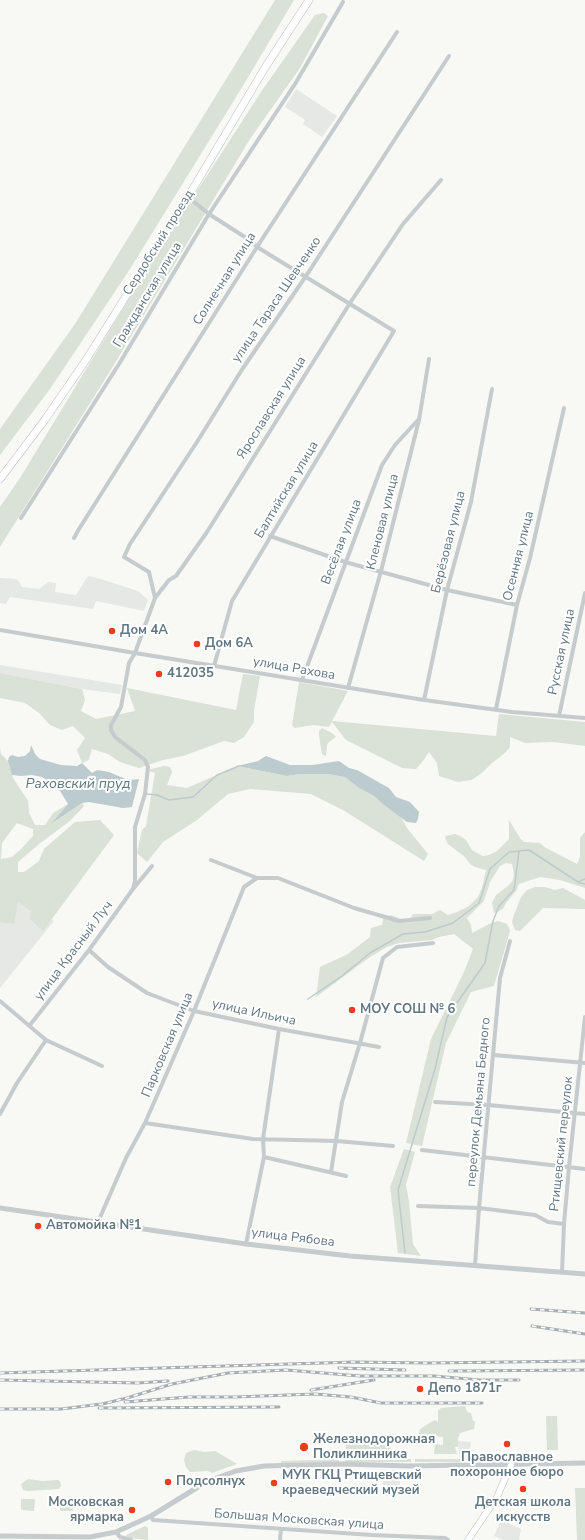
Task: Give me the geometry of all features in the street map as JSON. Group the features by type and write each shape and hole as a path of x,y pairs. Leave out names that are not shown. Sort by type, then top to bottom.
{"main road":[{"name":"Сердобский проезд","path":"0,479 44,421 86,360 188,197 266,66 309,0"},
{"path":"468,1540 480,1528 497,1497 511,1465"}],"street":[{"name":"Гражданская улица","path":"21,518 119,364 209,214 295,84 343,2"},
{"name":"Солнечная улица","path":"74,538 257,247 397,32"},
{"name":"улица Тараса Шевченко","path":"155,598 149,572 124,556 130,544 198,442 243,368 306,276 449,56"},
{"name":"Ярославская улица","path":"148,767 145,760 115,737 111,730 111,724 121,707 130,663 155,598 168,580 176,576 207,532 350,303 403,224 441,180"},
{"path":"188,197 209,214 251,241 257,247 350,303"},
{"name":"Балтийская улица","path":"214,666 232,601 394,331 350,303"},
{"name":"Кленовая улица","path":"348,688 381,571 418,420 429,359"},
{"name":"Берёзовая улица","path":"424,700 447,590 471,502 492,389"},
{"name":"Осенняя улица","path":"496,709 517,605 530,558 564,408"},
{"name":"Весёлая улица","path":"302,680 382,465 395,445 418,420"},
{"path":"270,536 345,562 447,590 517,605"},
{"name":"Русская улица","path":"558,716 585,594"},
{"name":"улица Рахова","path":"0,630 424,700 512,712 585,718"},
{"name":"улица Красный Луч","path":"133,889 135,881 136,828 145,794 148,767"},
{"path":"211,860 257,878 278,878 354,908 399,921 430,918"},
{"name":"улица Красный Луч","path":"30,1025 152,866"},
{"name":"Парковская улица","path":"98,1222 126,1158 145,1123 194,1011 244,888 257,878"},
{"name":"переулок Демьяна Бедного","path":"475,1265 500,978 510,941"},
{"path":"331,1172 342,1102 383,958 397,947 433,944"},
{"name":"улица Ильича","path":"89,950 108,966 147,993 194,1011 279,1029 378,1047"},
{"path":"0,1001 46,1040 102,1066"},
{"name":"Ртищевский переулок","path":"562,1272 564,1224 569,1168 583,1063 585,1017"},
{"path":"246,1244 264,1157 263,1139 279,1029"},
{"path":"0,1114 17,1082 46,1040"},
{"path":"494,1055 583,1063"},
{"path":"435,1102 488,1105 585,1114"},
{"path":"145,1123 253,1139 336,1141 393,1146"},
{"path":"422,1150 585,1169"},
{"path":"264,1157 346,1176"},
{"path":"418,1206 479,1208 534,1215 548,1222 564,1224"},
{"name":"улица Рябова","path":"0,1208 246,1244 350,1256 585,1274"},
{"path":"0,1536 90,1537 116,1532 151,1516 203,1484 219,1477 264,1466 343,1464 409,1466 585,1463"},
{"name":"Большая Московская улица","path":"151,1516 153,1520 444,1538 448,1540"},
{"path":"280,1540 282,1528"},
{"path":"116,1532 120,1537 131,1540"}],"shaded area":[{"path":"275,0 294,0 130,269 50,389 0,455 0,429 75,324"},
{"path":"324,13 328,16 300,68 250,139 112,368 0,547 0,507 20,478 158,251 263,89 315,15"},
{"path":"296,89 337,116 322,137 303,124 305,120 285,107"},
{"path":"88,576 138,591 148,600 144,611 96,601 93,609 10,597 6,604 0,603 0,578 17,579 22,587 39,589 48,582 56,583 55,592 76,595"},
{"path":"0,665 122,685 120,694 82,689 0,673"},
{"path":"0,673 82,689 85,700 81,711 96,719 135,711 127,688 236,710 243,674 260,676 254,710 254,722 244,737 234,743 224,741 183,756 163,760 139,768 120,762 108,754 92,749 89,760 82,763 77,750 85,738 73,726 62,730 50,725 39,713 25,703 0,698"},
{"path":"299,682 348,691 332,721 496,736 499,714 585,722 585,746 553,742 525,743 510,737 510,747 483,772 472,780 458,782 439,776 437,763 429,752 416,769 402,768 346,740 332,722 329,727 313,725 295,728 292,725"},
{"path":"322,728 332,733 336,737 327,745 326,756 322,754 319,736 319,731"},
{"path":"0,747 1,754 8,761 13,778 28,801 29,813 35,825 45,825 53,813 68,804 53,823 82,803 84,806 70,821 18,862 18,872 24,872 39,861 44,849 75,822 100,820 114,835 43,931 30,919 31,911 18,902 14,924 0,922","holes":["17,823 33,829 33,836 21,849 12,857 1,859 2,843"]},
{"path":"164,766 170,767 172,772 167,785 187,788 237,766 287,776 300,774 328,774 345,777 359,788 374,796 401,817 407,828 428,854 424,861 343,810 311,794 250,789 228,794 197,820 163,842 147,862 137,853 142,830 146,826 155,773 147,770"},
{"path":"509,820 524,842 540,843 546,848 577,864 580,857 580,838 585,832 585,888 560,880 540,877 519,884 516,891 503,909 494,913 492,903 496,895 509,885 513,880 514,874 512,864 506,863 500,866 490,882 484,901 467,918 471,925 472,933 498,921 507,924 510,931 494,986 471,992 446,1043 422,1146 406,1143 431,1039 464,972 473,949 454,934 432,940 399,943 387,947 370,957 316,997 320,967 348,954 370,937 371,928 382,925 383,919 391,915 408,922 413,914 432,914 440,910 448,915 469,906 478,897 482,888 486,870 470,864 465,857 448,844 445,838 446,836 455,834 466,840 472,850 483,856 489,855 497,851 509,839"},
{"path":"535,887 545,887 555,890 563,888 585,900 585,909 543,908 520,931 515,930 512,922 521,897 527,890"},
{"path":"17,893 54,921 0,988 0,912"},
{"path":"404,1149 415,1152 406,1185 413,1244 421,1256 398,1253 390,1187"},
{"path":"465,1406 467,1412 471,1413 473,1421 475,1421 474,1429 460,1433 458,1438 458,1447 455,1447 457,1454 434,1454 435,1444 443,1445 443,1437 419,1434 420,1429 435,1420 438,1422 438,1411 441,1408"},
{"path":"546,1416 557,1416 558,1450 547,1450"},
{"path":"374,1437 375,1440 391,1441 390,1455 346,1454 346,1438"},
{"path":"458,1441 471,1442 469,1454 459,1454"},
{"path":"194,1450 204,1452 215,1451 237,1464 212,1473 208,1471 190,1472 186,1467 184,1460 186,1453"},
{"path":"345,1458 411,1459 411,1462 345,1462"},
{"path":"478,1458 516,1458 516,1461 478,1461"},
{"path":"339,1459 339,1462 281,1463 281,1461"},
{"path":"415,1459 464,1459 464,1462 415,1462"},
{"path":"383,1470 400,1470 400,1495 383,1496"},
{"path":"28,1479 42,1481 58,1480 60,1481 61,1486 59,1489 23,1490 21,1484"},
{"path":"575,1488 585,1488 585,1540 577,1540"},
{"path":"21,1499 35,1499 34,1511 21,1510"},
{"path":"73,1499 73,1511 60,1511 60,1500"},
{"path":"501,1520 521,1529 519,1540 503,1540 494,1536"},
{"path":"145,1526 148,1528 148,1540 127,1538 126,1535"}],"water":[{"name":"Раховский пруд","path":"31,745 35,754 40,759 61,765 77,766 82,763 92,773 97,770 109,772 128,780 139,779 132,807 123,808 89,802 82,803 51,824 68,804 60,791 52,783 42,777 32,775 12,775 8,761 9,757 12,755 18,757 25,756 30,751"},
{"path":"266,756 290,765 312,765 339,761 349,768 357,770 389,788 396,797 410,802 419,812 418,819 416,823 407,822 374,796 359,788 345,777 328,774 300,774 287,776 237,766 258,761"}],"waterway":[{"path":"146,794 157,795 169,800 193,797 217,775 239,766"},
{"path":"308,999 342,976 370,953 403,934 425,932 453,923 479,903 490,869 509,852 529,850 578,882 585,879"},
{"path":"405,1253 398,1190 435,1069 447,1017 485,963 493,921 499,906 514,890 519,851"},
{"path":"579,883 585,884"}],"railway":[{"path":"531,1309 585,1313"},
{"path":"532,1326 585,1334"},
{"path":"0,1373 354,1362 428,1363 585,1361"},
{"path":"339,1368 405,1370"},
{"path":"0,1409 61,1409 102,1404 172,1384 228,1373 286,1370 360,1376 434,1376 480,1380 519,1380"},
{"path":"449,1371 585,1370"},
{"path":"0,1380 138,1383 168,1381"},
{"path":"311,1390 374,1380"},
{"path":"125,1402 189,1397 315,1394 351,1397 381,1403 482,1403"},
{"path":"99,1408 279,1407"}],"place":[{"name":"Дом 4А","path":"112,631"},
{"name":"Дом 6А","path":"197,644"},
{"name":"412035","path":"159,674"},
{"name":"МОУ СОШ № 6","path":"352,1010"},
{"name":"Автомойка №1","path":"38,1226"},
{"name":"Депо 1871г","path":"420,1389"},
{"name":"Православное похоронное бюро","path":"507,1444"},
{"name":"Железнодорожная Поликлинника","path":"304,1447"},
{"name":"Подсолнух","path":"168,1482"},
{"name":"МУК ГКЦ Ртищевский краеведческий музей","path":"274,1483"},
{"name":"Детская школа искусств","path":"523,1489"},
{"name":"Московская ярмарка","path":"132,1510"}]}
